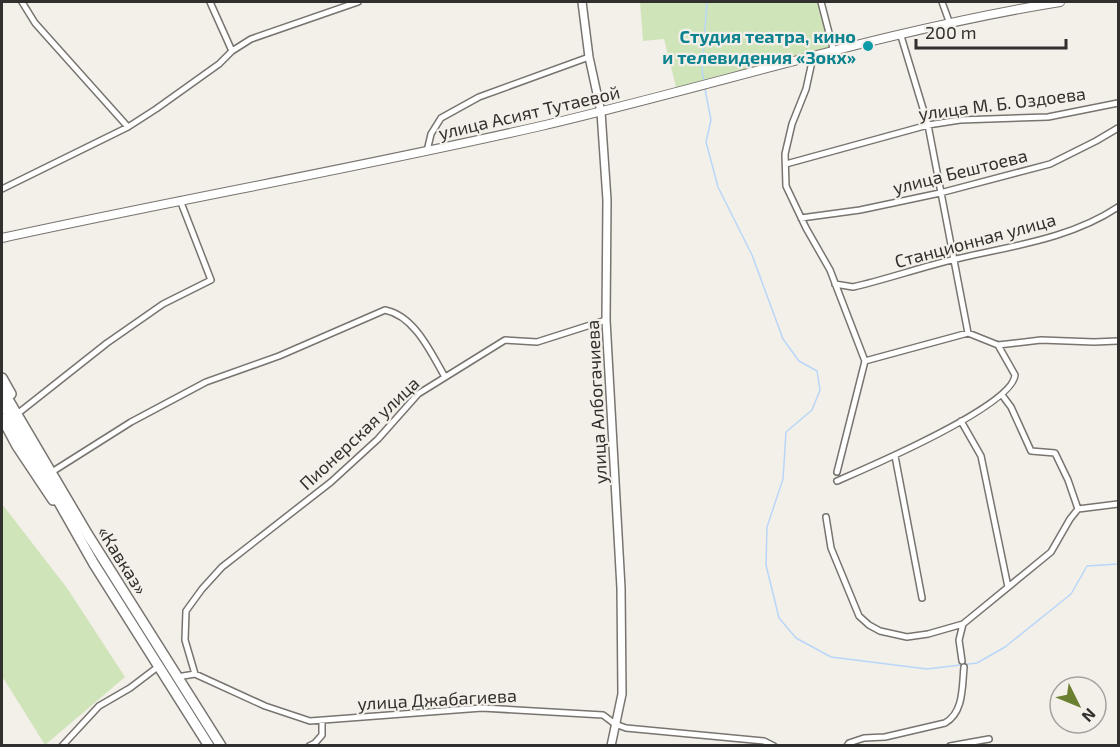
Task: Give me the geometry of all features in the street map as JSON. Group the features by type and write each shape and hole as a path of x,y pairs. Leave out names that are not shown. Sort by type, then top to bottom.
{"highway":[{"path":"2,378 55,470 88,535"},
{"name":"«Кавказ»","path":"2,389 75,531 209,746"},
{"name":"«Кавказ»","path":"2,402 221,746"},
{"path":"2,418 36,476 75,531"}],"main road":[{"name":"улица Асият Тутаевой","path":"2,238 427,151 601,112 813,57 1034,4 1060,2"}],"street":[{"path":"22,2 35,23 128,127"},
{"path":"210,2 232,51"},
{"path":"2,189 128,127 251,39 358,2"},
{"name":"улица Албогачиева","path":"582,2 589,57 601,112 607,200 606,320 621,588 622,694 611,746"},
{"path":"820,2 834,52"},
{"path":"942,2 950,24"},
{"path":"901,36 928,125 968,333"},
{"path":"427,151 431,134 441,118 479,97 589,57"},
{"path":"813,57 806,89 792,124 785,154 786,186 830,270 865,361 837,472"},
{"name":"улица М. Б. Оздоева","path":"786,164 928,125 960,120 1048,117 1119,103"},
{"name":"улица Бештоева","path":"801,218 860,210 940,193 1050,164 1119,128"},
{"path":"21,411 107,343 154,310 211,280 180,200"},
{"name":"Станционная улица","path":"835,284 853,287 955,259 1020,246 1090,224 1119,207"},
{"path":"55,470 131,422 206,382 279,356 385,310 398,313 410,325 427,346 446,377"},
{"name":"Пионерская улица","path":"195,674 185,640 186,611 202,589 222,567 331,482 378,439 418,394 505,340 537,342 606,320"},
{"path":"865,361 968,333 998,345 1041,340 1119,341"},
{"path":"837,481 895,456 961,422 1002,395 1011,386 1016,376 998,345"},
{"path":"1002,395 1010,405 1031,451 1055,453 1078,509"},
{"path":"961,422 981,456 1008,587"},
{"path":"895,456 922,598"},
{"path":"826,517 831,549 859,616 880,631 907,637 928,634 963,624 1052,552 1078,509 1119,504"},
{"path":"848,746 849,743 864,738 885,737 945,723 954,718 962,698 963,664 959,640 963,624"},
{"path":"62,746 99,706 130,688 159,666"},
{"path":"177,677 195,674"},
{"name":"улица Джабагиева","path":"195,674 265,706 310,721 482,708 603,715 615,724 626,728 764,741 774,746"},
{"path":"309,746 315,744 322,735 322,720"},
{"path":"950,746 989,739"}],"green space":[{"path":"640,2 821,2 834,52 677,91 664,39 643,41"},
{"path":"2,504 67,588 125,677 45,745 2,676"}],"waterway":[{"path":"704,81 702,70 707,2"},
{"path":"705,89 711,120 706,142 718,187 752,255 783,339 799,361 817,371 820,390 812,410 786,432 783,479 767,527 766,565 779,618 796,638 831,657 927,669 977,663 1005,647 1071,594 1087,566 1118,564"}],"place":[{"name":"Студия театра, кино и телевидения «Зокх»","path":"868,46"}]}
